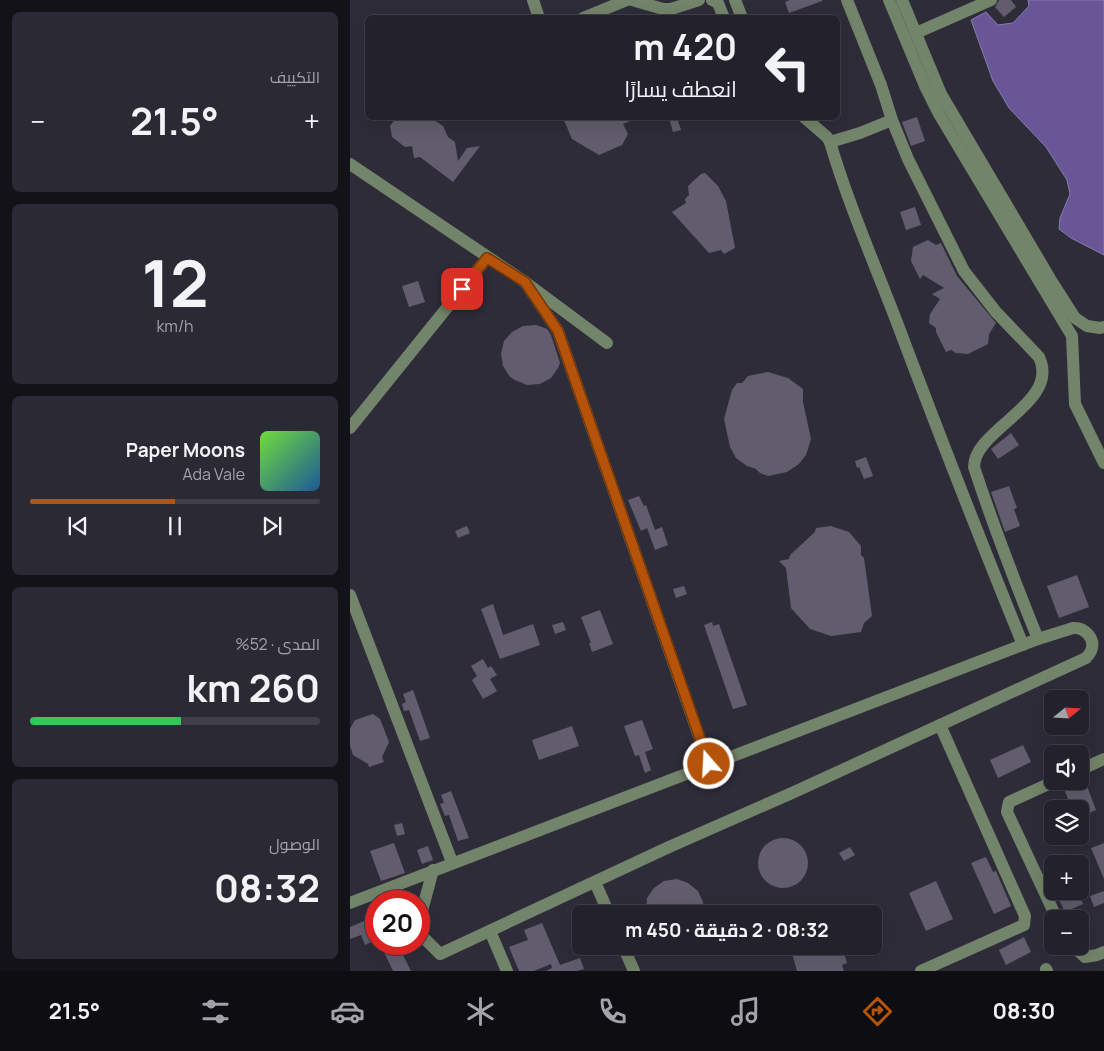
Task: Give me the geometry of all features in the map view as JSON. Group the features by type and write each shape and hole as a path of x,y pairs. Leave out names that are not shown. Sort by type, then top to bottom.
{"lane":[{"path":"533,0 538,15"},
{"path":"590,15 627,0"},
{"path":"632,0 671,9 699,0"},
{"path":"712,0 718,4 723,15"},
{"path":"735,0 741,15"},
{"path":"847,0 908,159 964,271 996,312 1039,358 1043,366 1038,390 1017,414 982,445 974,462 981,490 1038,639"},
{"path":"889,0 925,86 939,114 1072,336 1076,404 1104,463"},
{"path":"902,0 941,94 1052,282 1075,318 1087,326 1104,327"},
{"path":"916,33 991,0"},
{"path":"806,120 827,137 830,142 865,244 1023,645"},
{"path":"830,142 860,133 892,120"},
{"path":"350,164 525,282 607,343"},
{"path":"350,428 487,258"},
{"path":"525,282 558,331 709,764"},
{"path":"350,595 452,862"},
{"path":"391,890 452,862 1038,639 1079,628 1085,630 1088,635 1092,644 1091,652 1086,658 792,793 669,847 440,954 430,944"},
{"path":"921,971 1024,925 1026,916 940,725"},
{"path":"1089,766 1104,759"},
{"path":"1044,786 1010,802 1008,812 1053,910"},
{"path":"428,890 433,870"},
{"path":"595,882 605,905"},
{"path":"350,902 365,900"},
{"path":"490,931 508,971"},
{"path":"1083,955 1085,957 1104,952"},
{"path":"628,955 634,971"}],"shaded area":[{"path":"1028,0 1104,0 1104,255 1071,238 1059,229 1060,218 1070,194 1067,180 1046,147 1009,108 993,81 971,20 986,12 998,25 1013,23 1029,6"}],"building":[{"path":"790,0 822,1 789,13 785,2"},
{"path":"999,0 1011,0 1016,7 1004,17 995,7"},
{"path":"917,117 925,141 911,146 902,122"},
{"path":"394,120 434,120 443,126 448,137 455,142 458,161 467,148 480,146 453,182 420,157 414,158 412,146 405,147 392,137 390,126"},
{"path":"564,120 633,120 623,124 628,134 622,145 599,155 572,139"},
{"path":"670,120 678,120 681,130 673,132"},
{"path":"705,173 718,186 726,201 735,248 724,254 721,250 709,253 672,212 686,203 685,199 689,195 688,186 701,174"},
{"path":"915,207 921,225 906,230 900,212"},
{"path":"928,240 936,245 941,243 957,276 996,323 989,334 988,344 968,354 956,353 951,350 946,352 936,332 936,328 929,323 930,314 940,299 932,294 944,288 923,275 920,279 911,261 913,247"},
{"path":"418,281 425,302 409,307 402,286"},
{"path":"536,325 547,329 551,335 560,363 551,378 540,384 527,385 510,377 503,366 501,354 504,341 512,332 523,326"},
{"path":"768,372 788,378 803,389 803,402 811,439 806,455 799,464 787,472 768,476 747,466 736,458 730,447 724,419 732,390 737,383 742,383 748,376"},
{"path":"1011,433 1019,445 998,459 991,449"},
{"path":"866,457 873,476 864,479 855,461"},
{"path":"1009,486 1017,508 1014,509 1020,526 1005,532 991,492"},
{"path":"639,496 644,506 646,505 655,530 662,527 668,545 655,550 647,528 641,531 628,500"},
{"path":"467,526 470,533 458,538 455,531"},
{"path":"831,526 849,532 861,546 872,616 864,623 861,632 831,636 810,629 791,608 786,568 779,561 789,559 790,555 815,532 816,528"},
{"path":"1077,575 1089,607 1059,618 1047,586"},
{"path":"684,586 687,594 676,598 673,589"},
{"path":"493,604 503,635 533,624 540,645 500,659 481,609"},
{"path":"600,610 613,644 592,652 589,643 591,643 581,617"},
{"path":"563,622 566,630 555,634 552,625"},
{"path":"712,622 713,626 719,624 747,705 733,709 704,625"},
{"path":"483,659 488,668 491,666 497,675 490,679 497,691 483,699 472,680 477,676 471,666"},
{"path":"413,690 430,738 420,741 409,710 404,711 402,704 406,702 403,694"},
{"path":"373,714 380,719 389,742 382,757 384,762 369,767 368,764 353,755 350,746 350,729 355,720"},
{"path":"642,720 653,749 645,752 651,770 645,773 639,755 635,756 624,726"},
{"path":"572,726 579,746 539,760 532,740"},
{"path":"1023,745 1031,762 998,778 990,760"},
{"path":"1064,790 1088,790 1096,810 1089,813 1089,800 1068,800"},
{"path":"451,791 469,838 458,841 449,815 445,816 440,804 444,803 441,795"},
{"path":"402,823 405,834 397,836 394,825"},
{"path":"778,838 788,838 801,845 808,858 808,868 801,881 788,888 778,888 769,884 762,877 758,868 758,858 762,849 769,842"},
{"path":"394,843 405,873 381,881 370,851"},
{"path":"1104,843 1104,879 1091,848"},
{"path":"428,846 433,860 422,864 417,850"},
{"path":"850,847 855,855 844,861 839,853"},
{"path":"986,857 993,872 996,871 1011,906 994,914 971,863"},
{"path":"677,879 688,883 698,891 703,905 647,905 647,898 654,888 664,881"},
{"path":"936,881 953,919 926,931 909,893"},
{"path":"1104,891 1104,903 1094,907 1090,896"},
{"path":"1059,900 1081,900 1083,904 1070,910 1064,910"},
{"path":"365,921 365,945 361,935 350,939 350,927"},
{"path":"542,923 560,965 580,958 584,969 577,971 546,971 552,968 551,964 534,971 519,971 509,947 528,940 524,930"},
{"path":"1024,937 1031,952 1006,965 999,950"},
{"path":"385,955 403,955 411,971 393,971"},
{"path":"793,955 845,955 847,963 842,965 844,971 797,971"}],"route":[{"path":"462,289 487,258 525,282 558,331 709,764"}]}
